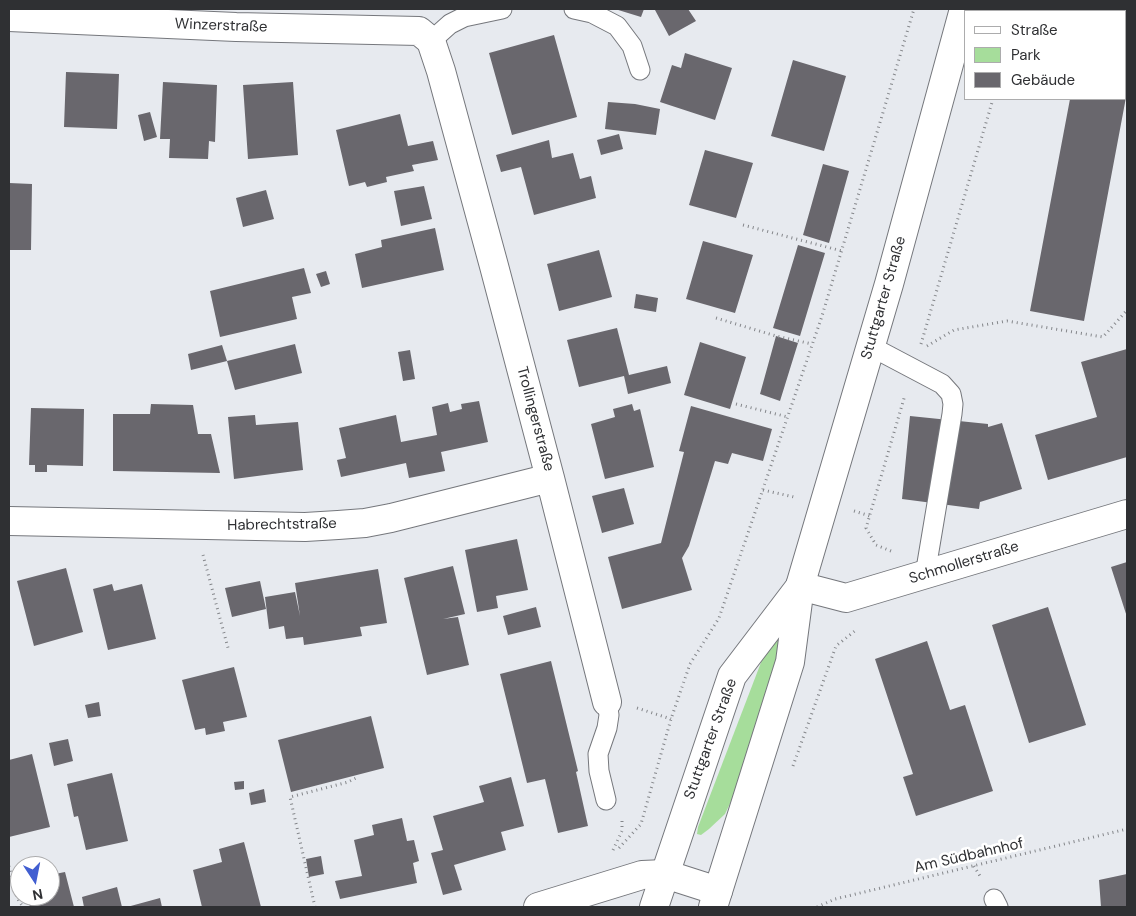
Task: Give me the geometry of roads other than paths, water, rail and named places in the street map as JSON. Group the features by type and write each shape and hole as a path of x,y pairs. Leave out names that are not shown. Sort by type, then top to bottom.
{"street":[{"name":"Stuttgarter Straße","path":"715,901 790,662 800,586 889,284 964,9"},
{"name":"Winzerstraße","path":"9,17 236,27 419,31 430,41"},
{"name":"Trollingerstraße","path":"430,41 441,71 550,478 607,702"},
{"name":"Habrechtstraße","path":"9,521 305,528 366,523 550,478"},
{"name":"Schmollerstraße","path":"800,586 846,598 1127,514"},
{"name":"Stuttgarter Straße","path":"654,907 732,676 800,586"},
{"path":"538,907 642,875 665,874 715,901"}],"lane":[{"path":"430,41 450,24 464,18 502,9"},
{"path":"574,9 592,12 617,26 632,46 640,70"},
{"path":"870,346 916,360 951,394 953,404 925,575"},
{"name":"Trollingerstraße","path":"606,800 599,770 598,754 610,715 607,702"}]}
